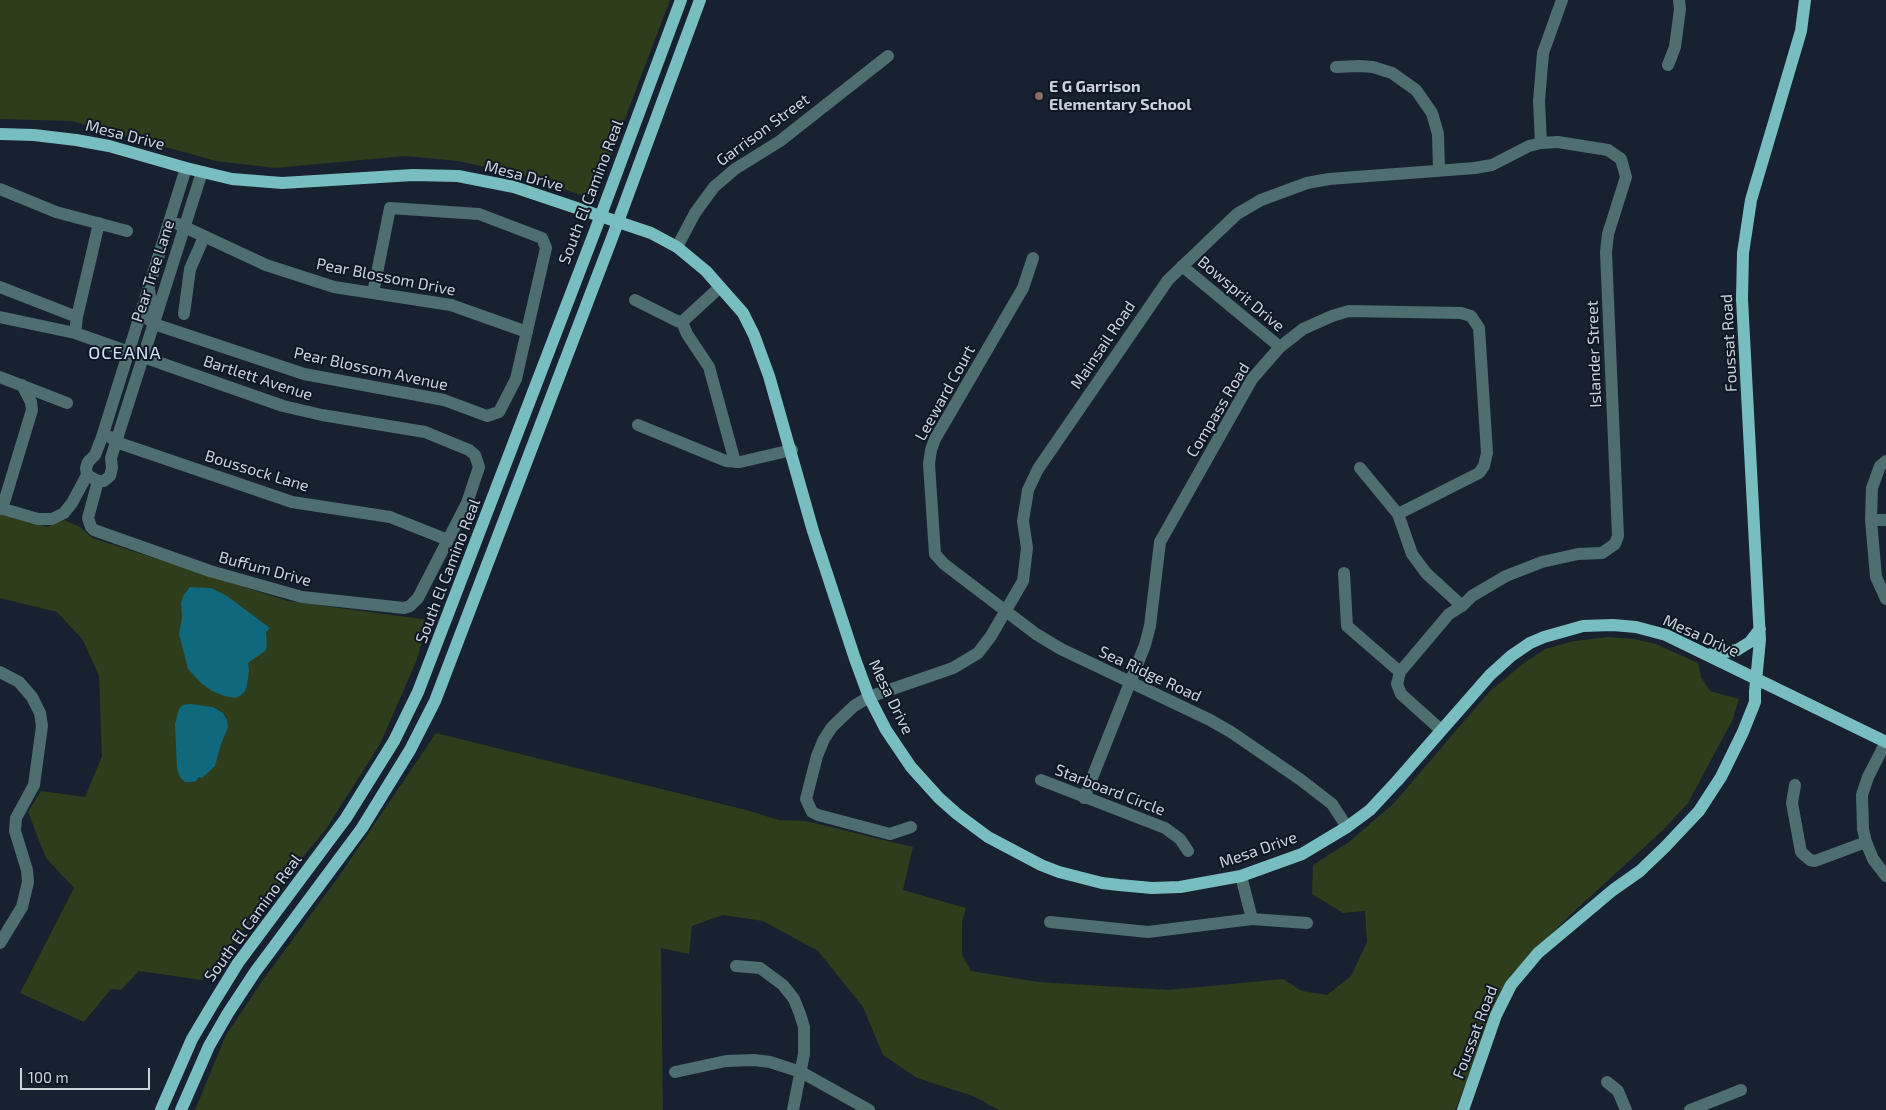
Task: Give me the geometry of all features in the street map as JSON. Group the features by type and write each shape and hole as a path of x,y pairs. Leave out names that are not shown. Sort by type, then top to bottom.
{"main road":[{"name":"South El Camino Real","path":"161,1110 192,1039 238,963 346,818 394,741 430,662 681,0"},
{"name":"South El Camino Real","path":"181,1110 209,1046 228,1013 255,972 362,828 420,732 448,668 618,222 700,0"},
{"name":"Foussat Road","path":"1463,1110 1496,1015 1512,985 1538,953 1613,890 1640,871 1665,848 1699,811 1721,777 1755,702 1760,629 1742,299 1743,253 1751,200 1801,31 1805,0"},
{"name":"Mesa Drive","path":"0,134 34,135 93,143 232,179 282,183 413,175 458,176 514,187 651,233 677,247 706,271 743,313 754,335 769,376 792,450 813,531 855,659 886,730 911,767 956,814 988,837 1041,865 1059,872 1102,883 1152,888 1200,885 1241,876 1302,854 1347,827 1370,810 1490,675 1511,656 1530,643 1564,630 1583,626 1613,625 1636,627 1666,635 1706,655 1756,686 1886,742"},
{"path":"1706,655 1738,650 1750,642 1760,629"}],"street":[{"path":"1541,143 1539,101 1544,53 1562,0"},
{"path":"1668,65 1675,47 1680,9 1679,0"},
{"name":"Garrison Street","path":"677,247 695,213 714,187 735,169 780,141 888,56"},
{"path":"1336,67 1373,67 1392,73 1416,90 1432,113 1438,134 1439,170"},
{"name":"Mainsail Road","path":"911,827 890,834 812,812 806,799 817,756 824,739 854,706 870,697 953,668 978,653 1007,612 1023,582 1028,548 1023,521 1028,490 1038,469 1168,280 1237,214 1261,200 1298,186 1329,178 1492,165 1507,159 1529,146 1541,143 1558,142 1608,150 1622,159 1624,165"},
{"name":"Islander Street","path":"1462,606 1472,596 1515,573 1542,562 1578,554 1602,553 1615,544 1618,536 1606,252 1608,234 1626,177 1624,165"},
{"name":"Pear Tree Lane","path":"186,168 102,438 95,455 88,462 86,468 93,478 104,481 110,476 112,468 111,458 202,172"},
{"path":"0,189 56,212 128,230"},
{"path":"178,196 180,207 177,219 178,225 184,228"},
{"name":"Pear Blossom Avenue","path":"154,324 304,374 444,400 488,416 499,412 516,379 546,248 542,238 479,214 390,208 373,293"},
{"path":"75,333 99,223"},
{"name":"Pear Blossom Drive","path":"184,228 266,265 334,287 452,305 527,332"},
{"path":"184,314 190,269 204,237"},
{"name":"Leeward Court","path":"936,554 929,464 931,450 935,439 1023,288 1033,258"},
{"name":"Bowsprit Drive","path":"1182,266 1280,347"},
{"path":"0,287 77,318"},
{"path":"682,322 720,287"},
{"path":"149,289 151,304 147,318 154,324"},
{"path":"635,300 682,322"},
{"name":"Compass Road","path":"1084,798 1145,645 1150,626 1160,542 1252,379 1280,347 1303,329 1332,316 1349,311 1461,313 1471,316 1479,328 1487,452 1484,466 1479,473 1398,514"},
{"name":"Bartlett Avenue","path":"0,317 75,333 283,406 322,415 425,432 469,450 475,454 478,468 467,503 448,540"},
{"path":"682,322 687,334 709,367 735,462"},
{"path":"0,377 67,403"},
{"path":"22,386 31,402 32,410 1,508 38,519 52,519 64,513 93,478"},
{"path":"112,406 113,421 110,432 111,438 116,442"},
{"path":"638,425 726,461 740,462 792,450"},
{"name":"Boussock Lane","path":"116,442 292,502 390,517 448,540"},
{"path":"1886,461 1880,466 1872,488 1871,520 1876,577 1886,599"},
{"path":"1360,468 1398,514 1412,554 1426,573 1462,606 1449,614 1400,672 1397,684 1401,694 1441,730"},
{"name":"Buffum Drive","path":"93,478 88,518 94,530 210,571 302,597 404,608 410,606 418,598 448,540"},
{"path":"1871,520 1886,520"},
{"name":"Sea Ridge Road","path":"936,554 944,564 1036,634 1061,649 1210,720 1230,732 1301,780 1332,804 1347,827"},
{"path":"1344,573 1347,626 1400,672"},
{"path":"0,672 19,682 32,697 40,713 42,726 34,785 16,818 16,832 28,882 22,907 0,943"},
{"path":"1886,742 1868,778 1862,795 1863,829 1866,842 1873,859 1886,876"},
{"name":"Starboard Circle","path":"1040,780 1165,828 1180,839 1188,851"},
{"path":"1795,785 1792,803 1801,852 1810,860 1815,860 1866,842"},
{"path":"1241,876 1252,919"},
{"path":"1050,922 1148,932 1252,919 1307,923"},
{"path":"736,966 760,968 783,985 794,999 804,1027 804,1054 793,1110"},
{"path":"675,1072 726,1061 754,1060 770,1062 801,1072 869,1110"},
{"path":"1607,1082 1618,1091 1626,1110"},
{"path":"1690,1110 1741,1090"}],"green space":[{"path":"0,0 670,0 597,192 587,197 522,175 458,161 405,156 275,168 216,161 72,121 0,119"},
{"path":"0,511 47,527 64,520 80,527 92,538 288,601 429,620 416,662 380,744 326,829 202,980 139,971 121,990 111,989 84,1022 20,993 74,888 46,858 28,812 41,791 85,797 102,756 99,676 83,640 57,612 0,598"},
{"path":"1609,637 1634,639 1656,644 1698,663 1701,677 1710,691 1739,699 1733,719 1688,803 1663,830 1568,917 1511,975 1455,1110 999,1110 973,1096 917,1078 883,1055 863,1007 818,951 763,921 723,915 692,926 689,954 661,948 663,1110 195,1110 226,1035 263,980 342,872 436,733 746,810 779,820 806,821 913,847 903,890 966,908 962,922 962,955 971,971 1038,982 1168,990 1283,979 1302,991 1327,995 1351,976 1367,942 1365,911 1343,913 1312,894 1313,865 1349,842 1394,803 1489,692 1524,663 1545,649 1574,641"}],"water":[{"path":"190,587 211,588 227,596 270,628 266,632 267,647 265,651 248,663 247,685 245,691 240,696 235,698 212,691 201,683 188,669 179,634 182,618 181,603 183,596"},
{"path":"183,705 213,707 223,713 228,727 215,766 202,778 199,777 196,781 185,782 180,777 177,769 175,724 179,709"}],"place":[{"name":"E G Garrison Elementary School","path":"1039,96"}],"district":[{"name":"OCEANA","path":"125,353"}]}
